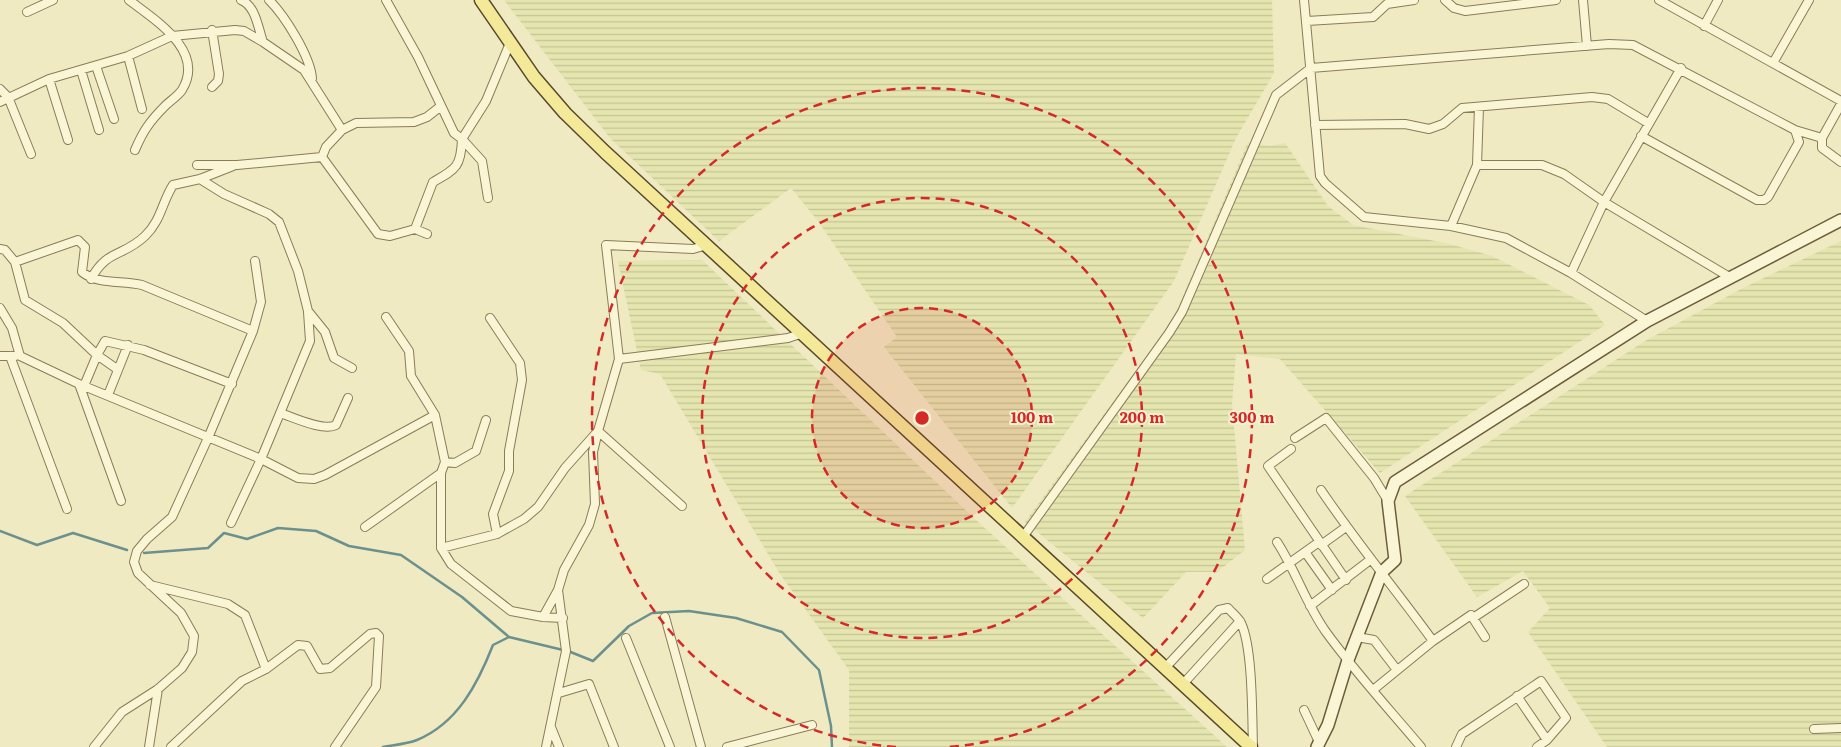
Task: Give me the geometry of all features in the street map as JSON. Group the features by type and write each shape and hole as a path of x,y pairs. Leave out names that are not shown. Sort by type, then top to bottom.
{"main road":[{"path":"481,0 534,77 565,113 1252,747"},
{"path":"1318,745 1328,725 1348,660 1382,572 1395,560 1388,501 1395,482 1647,321 1841,220"}],"street":[{"path":"27,12 53,0"},
{"path":"129,0 181,45 187,59 188,76 182,91 144,129 136,150"},
{"path":"241,0 246,2 253,11 263,42"},
{"path":"269,0 279,10 293,34 309,66 312,82"},
{"path":"386,0 418,57 454,133 482,161 488,198"},
{"path":"1304,0 1320,176 1360,215 1372,220 1451,226 1506,238 1571,273 1647,321"},
{"path":"1307,20 1372,17 1388,4 1414,0"},
{"path":"1447,1 1454,8 1464,11 1556,0"},
{"path":"1583,0 1587,46"},
{"path":"1658,0 1773,63 1841,103 1822,138 1822,148 1841,162"},
{"path":"1704,26 1718,0"},
{"path":"1773,63 1809,0"},
{"path":"212,30 219,74 218,81 212,87"},
{"path":"0,102 49,79 128,56 172,36 212,30 244,31 304,70 342,130"},
{"path":"415,228 433,182 456,169 461,155 462,139 486,101 510,43"},
{"path":"1023,537 1169,333 1182,312 1276,95 1311,68 1587,46 1633,45 1681,68 1795,130 1822,138"},
{"path":"128,56 142,109"},
{"path":"96,66 114,119"},
{"path":"1571,273 1604,202 1681,68"},
{"path":"81,70 100,130"},
{"path":"49,79 68,140"},
{"path":"0,89 8,97 32,154"},
{"path":"1315,125 1405,124 1429,129 1443,124 1457,110 1602,97 1648,123"},
{"path":"322,157 326,147 342,130 356,123 414,122 427,117 442,106"},
{"path":"1451,226 1477,165 1479,107"},
{"path":"1641,136 1757,200 1764,200 1768,197 1797,149 1799,142 1795,130"},
{"path":"197,165 237,165 322,157"},
{"path":"322,157 378,234 390,236 415,228 427,234"},
{"path":"91,279 99,265 111,255 128,250 146,236 160,219 167,195 173,185 200,179 237,165"},
{"path":"1477,165 1542,165 1564,174 1604,202 1731,278"},
{"path":"200,179 224,194 268,214 279,222 298,271 308,311 310,341 261,460 231,524"},
{"path":"15,262 78,240 85,247 82,272 91,279 124,281 142,285 253,331"},
{"path":"544,617 558,590 564,570 589,525 595,504 593,452 619,359 606,244 693,249 707,244"},
{"path":"0,249 5,250 15,262 25,300 63,323 97,355 118,369"},
{"path":"94,747 122,712 158,689 182,668 192,652 194,636 180,613 138,573 134,562 137,551 172,517 232,384 253,331 261,302 255,261"},
{"path":"0,308 12,328 20,356"},
{"path":"308,311 325,332 334,358 352,368"},
{"path":"386,317 409,351 412,376 435,416 446,462 441,473 441,548 451,564 511,611 562,618"},
{"path":"490,318 520,363 522,380 509,451 509,471 493,514 497,534"},
{"path":"619,359 788,338 803,332"},
{"path":"122,501 81,385 105,341 128,345 232,384"},
{"path":"108,395 128,345"},
{"path":"0,356 20,356 81,385 261,460 298,478 314,479 435,416"},
{"path":"10,356 67,509"},
{"path":"280,413 324,427 332,427 336,425 348,398"},
{"path":"1295,438 1326,418 1374,478 1388,501"},
{"path":"446,462 455,463 476,451 486,420"},
{"path":"441,548 497,534 524,519 538,507 565,468 598,431"},
{"path":"598,431 682,506"},
{"path":"1291,449 1268,466 1346,580"},
{"path":"365,527 441,473"},
{"path":"1321,490 1370,560 1382,572 1432,641"},
{"path":"1267,580 1290,562 1346,527"},
{"path":"1277,542 1290,562 1310,606 1348,660 1421,747"},
{"path":"1305,552 1332,590"},
{"path":"1310,606 1370,560"},
{"path":"148,584 228,604 245,615 266,669"},
{"path":"1373,690 1432,641 1471,616 1473,618 1524,584"},
{"path":"546,747 566,651 558,590"},
{"path":"1165,668 1218,610 1228,608 1240,621 1248,653 1252,747"},
{"path":"665,616 701,747"},
{"path":"1473,618 1485,637"},
{"path":"1183,684 1240,621"},
{"path":"171,747 242,681 266,669 298,646 307,646 320,669 330,668 370,634 376,633 379,636 376,687 335,747"},
{"path":"1357,637 1374,640 1397,670"},
{"path":"626,638 670,747"},
{"path":"1456,747 1462,734 1517,696 1541,682 1566,718 1547,740 1537,747"},
{"path":"558,693 589,684 614,747"},
{"path":"149,747 148,737 158,689"},
{"path":"1517,696 1547,740"},
{"path":"1304,710 1318,745"},
{"path":"727,747 812,725"},
{"path":"550,727 558,747"},
{"path":"1814,730 1841,728"}],"green space":[{"path":"504,0 1272,0 1274,73 1236,138 1174,281 1012,508 884,347 897,337 818,221 791,188 719,241 610,138"},
{"path":"1248,142 1270,146 1285,143 1328,206 1353,225 1450,244 1492,256 1589,305 1605,325 1380,473 1280,359 1236,354 1232,404 1245,550 1217,572 1186,572 1143,618 1025,522 1173,320"},
{"path":"1841,241 1841,747 1607,747 1528,632 1550,608 1523,571 1477,597 1405,496 1645,341 1743,288"},
{"path":"702,260 976,520 1227,747 849,747 849,670 780,574 660,374 641,370 618,261"}],"waterway":[{"path":"144,553 208,548 224,533 247,539 278,528 316,531 349,546 401,555 462,597 509,637 563,650"},
{"path":"0,531 37,545 73,533 127,550"},
{"path":"568,651 593,661 629,626 652,613 689,611 736,618 782,632 819,670 831,726 832,747"},
{"path":"383,747 417,740 431,733 444,723 465,700 481,673 493,645 509,637"}]}
